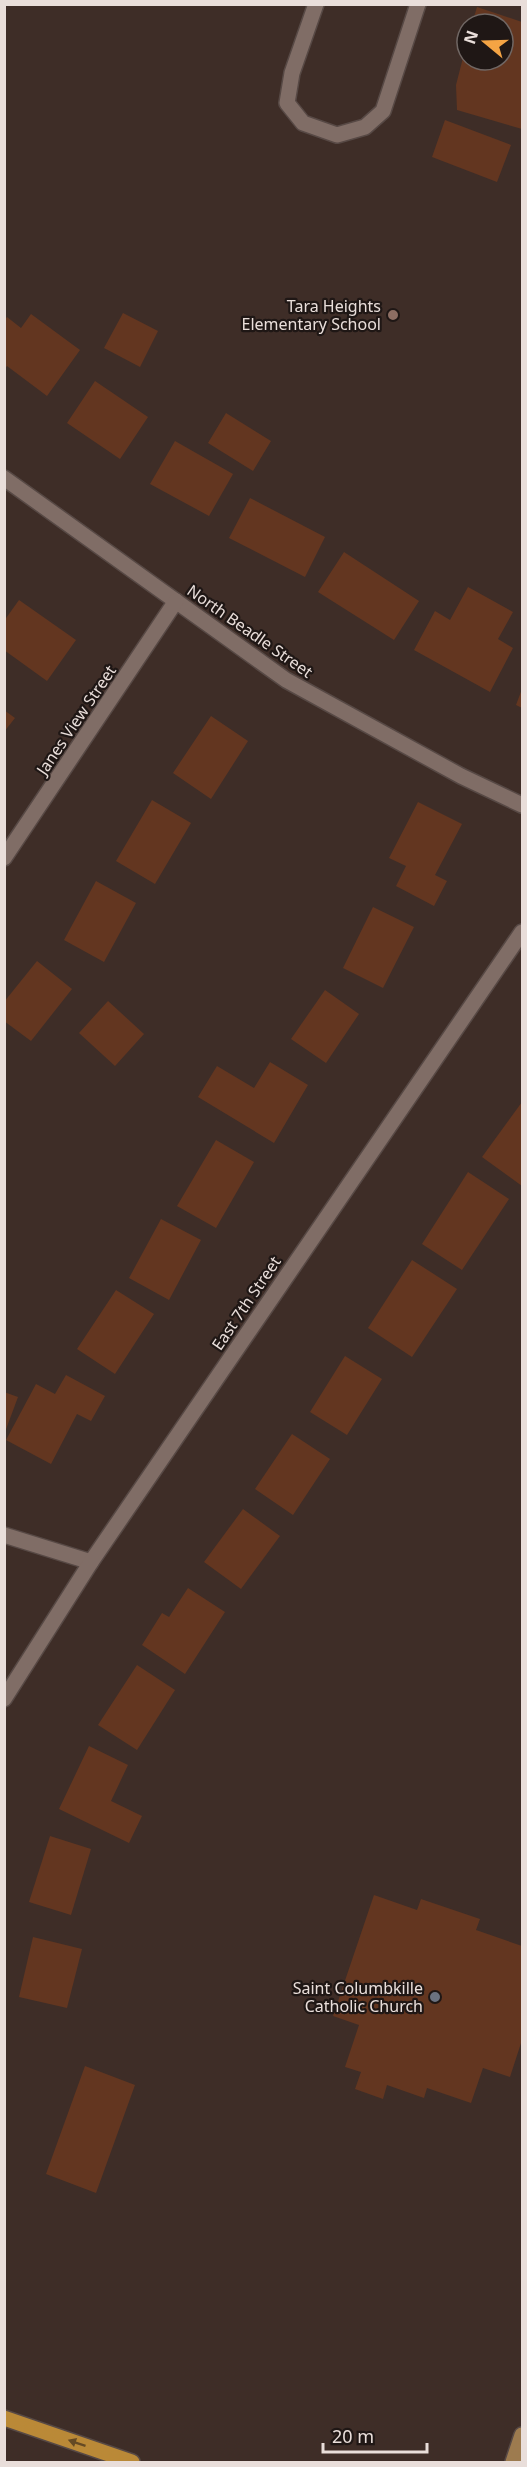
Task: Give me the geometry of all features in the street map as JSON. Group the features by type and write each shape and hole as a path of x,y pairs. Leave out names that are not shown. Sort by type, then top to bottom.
{"main road":[{"path":"4,2418 132,2463"},
{"path":"513,2463 522,2435"}],"street":[{"path":"316,4 292,73 287,103 303,123 337,135 365,127 383,111 418,4"},
{"name":"North Beadle Street","path":"4,478 286,681 461,776 522,805"},
{"name":"Janes View Street","path":"4,858 176,601"},
{"name":"East 7th Street","path":"4,1699 91,1562 522,932"},
{"path":"4,1535 91,1562"}],"building":[{"path":"477,7 492,12 476,12"},
{"path":"515,20 522,22 522,129 457,110 456,85 459,72 515,72"},
{"path":"445,120 511,145 497,182 432,157"},
{"path":"123,313 158,331 140,367 104,348"},
{"path":"31,314 80,350 47,396 7,366 4,370 4,321 7,317 21,328"},
{"path":"95,381 148,417 120,459 67,423"},
{"path":"226,413 271,441 253,471 208,443"},
{"path":"175,441 233,474 209,516 150,484"},
{"path":"250,498 325,537 305,577 229,538"},
{"path":"344,552 419,601 394,640 318,592"},
{"path":"468,587 513,612 498,639 513,648 490,692 414,650 435,611 450,620"},
{"path":"19,600 76,640 47,681 4,650 4,621"},
{"path":"522,689 522,708 516,705"},
{"path":"4,710 15,718 4,732"},
{"path":"211,716 248,741 211,799 173,773"},
{"path":"152,800 191,823 155,884 116,861"},
{"path":"418,802 462,824 435,875 447,881 434,906 396,886 406,866 389,858"},
{"path":"96,881 136,903 104,962 64,940"},
{"path":"373,907 414,927 383,988 343,968"},
{"path":"37,961 72,989 31,1041 4,1021 4,1002"},
{"path":"325,990 359,1014 326,1063 291,1039"},
{"path":"108,1001 144,1034 115,1066 79,1033"},
{"path":"270,1062 308,1085 274,1143 198,1097 217,1066 254,1088"},
{"path":"522,1102 522,1186 482,1157"},
{"path":"216,1140 254,1162 216,1228 177,1206"},
{"path":"468,1172 509,1199 462,1270 422,1244"},
{"path":"161,1219 201,1240 169,1300 129,1278"},
{"path":"412,1260 457,1289 412,1357 368,1328"},
{"path":"116,1290 154,1314 115,1374 77,1349"},
{"path":"345,1356 382,1379 347,1435 310,1412"},
{"path":"66,1375 105,1396 91,1421 77,1414 51,1464 6,1440 36,1384 55,1394"},
{"path":"4,1392 18,1397 5,1432 4,1432"},
{"path":"292,1434 330,1459 293,1515 255,1489"},
{"path":"243,1509 280,1536 241,1589 204,1562"},
{"path":"188,1588 225,1612 185,1674 142,1645 162,1613 169,1617"},
{"path":"137,1665 175,1690 137,1750 98,1725"},
{"path":"89,1746 128,1765 111,1801 142,1816 129,1843 59,1809"},
{"path":"50,1836 91,1849 71,1915 29,1902"},
{"path":"374,1895 417,1910 421,1899 480,1919 476,1930 522,1946 522,2040 510,2077 483,2068 471,2103 427,2088 424,2098 387,2085 383,2099 355,2089 361,2072 345,2067 359,2025 333,2016"},
{"path":"33,1937 82,1949 67,2008 19,1997"},
{"path":"85,2066 135,2085 96,2193 46,2174"}],"place":[{"name":"Tara Heights Elementary School","path":"393,315"},
{"name":"Saint Columbkille Catholic Church","path":"435,1997"}]}
